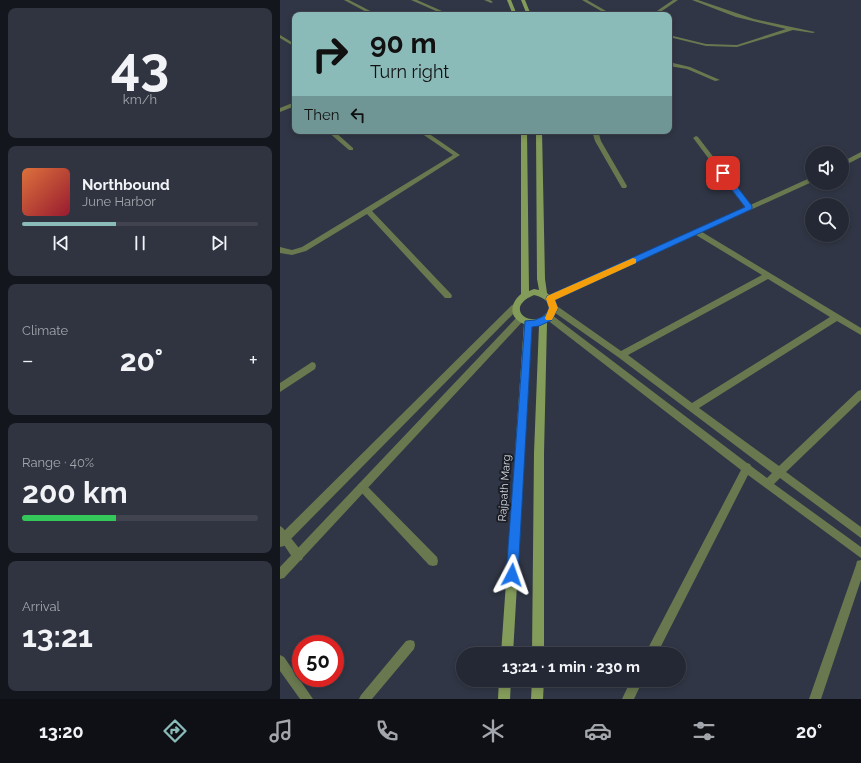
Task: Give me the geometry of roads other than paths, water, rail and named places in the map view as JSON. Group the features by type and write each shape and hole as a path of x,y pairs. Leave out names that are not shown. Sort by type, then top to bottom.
{"main road":[{"path":"509,0 514,12"},
{"path":"523,0 528,12"},
{"path":"524,134 525,294"},
{"path":"539,134 541,279 543,293"},
{"path":"538,647 539,454 546,320 554,308 550,299 543,293 534,292 525,294 518,300 515,307 516,314 524,321 536,324 546,320"},
{"name":"Rajpath Marg","path":"506,647 524,321"},
{"path":"504,699 505,687"},
{"path":"537,699 538,687"}],"street":[{"path":"346,0 370,12"},
{"path":"414,0 443,12"},
{"path":"584,0 606,12"},
{"path":"658,12 676,0"},
{"path":"694,0 736,16 791,29 813,32"},
{"path":"672,37 706,45 737,46 791,29"},
{"path":"280,36 292,44"},
{"path":"672,65 688,68 717,80"},
{"path":"280,110 292,105"},
{"path":"333,134 351,150"},
{"path":"280,250 287,253 294,253 304,249 457,155 426,134"},
{"path":"596,134 624,186"},
{"path":"696,138 749,208"},
{"path":"849,161 861,154"},
{"path":"550,299 805,182"},
{"path":"367,210 448,296"},
{"path":"697,232 861,332"},
{"path":"621,355 769,275"},
{"path":"298,556 282,537 515,307"},
{"path":"554,308 621,355 861,533"},
{"path":"691,408 837,317"},
{"path":"546,320 747,467 767,484 861,553"},
{"path":"280,574 362,487 524,321"},
{"path":"280,388 312,366"},
{"path":"767,484 861,394"},
{"path":"655,647 747,467"},
{"path":"362,487 433,561"},
{"path":"815,699 861,565"},
{"path":"365,699 410,646"},
{"path":"280,661 307,699"},
{"path":"628,699 634,687"}]}
